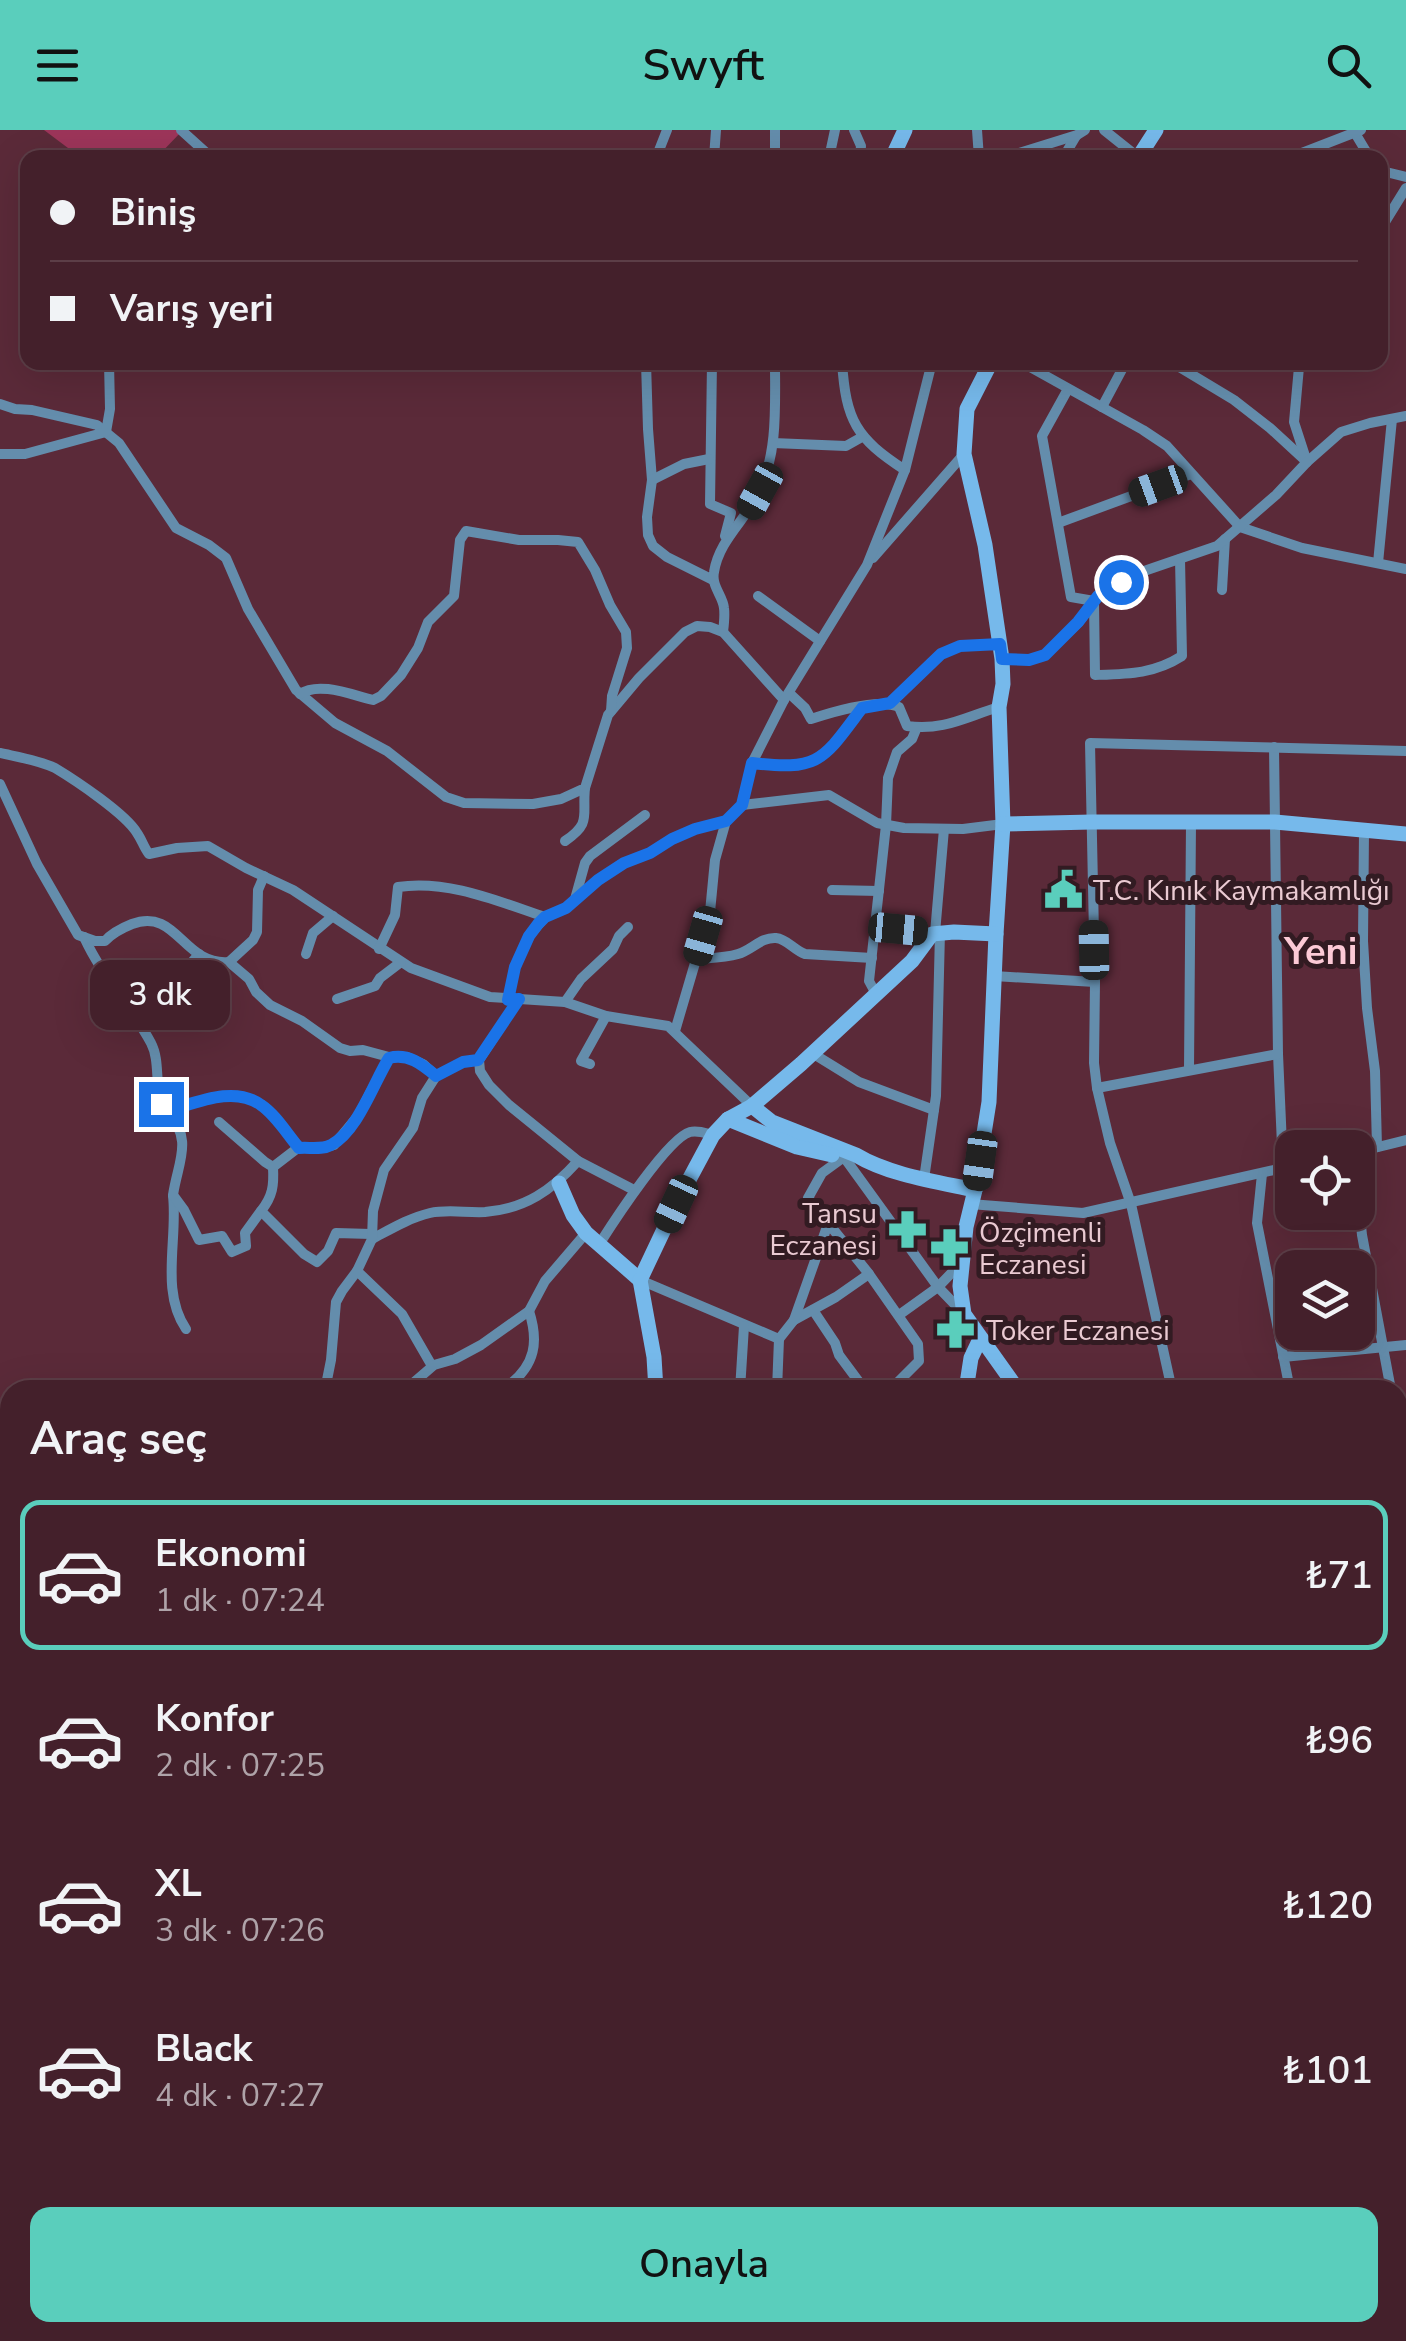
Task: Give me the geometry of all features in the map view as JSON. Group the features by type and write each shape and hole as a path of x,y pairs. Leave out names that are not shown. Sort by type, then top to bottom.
{"street":[{"path":"180,130 203,150"},
{"path":"1104,130 1129,150"},
{"path":"1028,150 1081,132"},
{"path":"1307,150 1358,132"},
{"path":"1388,217 1406,188"},
{"path":"106,432 109,370"},
{"path":"646,370 652,480 648,535 666,558 713,580"},
{"path":"712,370 710,504 731,512 724,536 728,538"},
{"path":"723,632 724,606 713,580 720,551 746,516 769,468 775,370"},
{"path":"842,370 844,399 862,437 905,470"},
{"path":"868,564 905,470 930,370"},
{"path":"964,1314 962,1261 988,1102 1003,824 1001,651 964,454 968,409 982,370"},
{"path":"1035,370 1167,446 1240,527 1302,548 1406,568"},
{"path":"1102,407 1122,370"},
{"path":"1183,370 1234,400 1306,462"},
{"path":"1299,370 1294,422 1306,462"},
{"path":"1068,388 1042,436 1071,596 1094,601"},
{"path":"0,404 97,425 106,432 118,443 176,528 226,558 248,610 300,694 335,723 386,751 446,798 464,803 533,804 584,788"},
{"path":"611,712 685,632 697,626 723,632 811,718 890,703 941,654 960,646 1001,651 1029,660 1045,655 1098,596 1121,582 1217,546 1341,432 1406,416"},
{"path":"1378,563 1392,419"},
{"path":"0,454 25,454 106,432"},
{"path":"773,443 846,446 862,437"},
{"path":"674,1031 710,912 714,860 726,821 742,805 752,763 786,696 868,564 964,454"},
{"path":"652,480 684,464 709,458"},
{"path":"1058,523 1191,474"},
{"path":"300,694 317,688 373,700 381,696 401,675 428,622 454,596 460,540 466,531 578,542 626,632 626,648 611,712 584,788 584,820 580,831 565,841"},
{"path":"1222,590 1225,539"},
{"path":"1094,601 1096,675 1138,674 1166,666 1182,656 1180,559"},
{"path":"758,596 820,642"},
{"path":"890,703 899,707 907,726 928,729 999,707"},
{"path":"752,763 812,764 834,744 862,708"},
{"path":"876,994 869,982 887,791 892,764 917,727"},
{"path":"1170,1380 1131,1204 1097,1088 1090,743 1406,751"},
{"path":"1274,747 1278,1054 1285,1130"},
{"path":"0,753 53,768 114,810 136,832 149,854 208,846 293,890 411,968 490,997 565,1002 606,1016 668,1026 772,1122 841,1153 973,1197 1082,1212 1275,1170"},
{"path":"0,784 37,864 78,935 84,938 104,940 150,919 162,923 199,954 218,963 229,962 257,932 258,890 264,876"},
{"path":"742,805 829,795 877,823 904,828 1276,822 1406,834"},
{"path":"575,900 588,859 645,815"},
{"path":"634,1190 578,1161 509,1105 488,1086 478,1060 513,999 515,967 529,936 545,917 559,912 624,863 695,829 726,821"},
{"path":"1189,1069 1191,823"},
{"path":"924,1179 938,1057 936,933 944,829"},
{"path":"1364,831 1363,941 1376,1071 1377,1147 1406,1140"},
{"path":"379,949 395,915 398,887 446,889 545,917"},
{"path":"832,890 879,891"},
{"path":"306,954 313,933 333,916"},
{"path":"565,1002 628,927"},
{"path":"876,928 996,934"},
{"path":"655,1380 640,1280 713,1136 812,1053 912,961 936,933"},
{"path":"84,938 152,1044 161,1104 176,1120 185,1142 173,1195 171,1246 177,1317 186,1329"},
{"path":"697,959 732,956 774,938 805,954 872,958"},
{"path":"136,1022 152,1000 199,954"},
{"path":"229,962 270,1005 340,1048 389,1058 407,1057 436,1076"},
{"path":"337,1000 375,986 401,962"},
{"path":"994,976 1095,982"},
{"path":"590,1064 581,1060 606,1016"},
{"path":"812,1053 859,1082 934,1110"},
{"path":"1097,1088 1278,1054"},
{"path":"273,1167 299,1148 334,1144 358,1116 389,1058"},
{"path":"327,1380 336,1302 357,1271 372,1237 372,1211 384,1170 413,1128 422,1098 436,1076 463,1062 478,1060"},
{"path":"167,1111 226,1096 242,1097 264,1106 299,1148"},
{"path":"728,1120 797,1147 841,1153 1011,1380"},
{"path":"219,1122 273,1167"},
{"path":"600,1243 634,1190 684,1134 696,1131 713,1136"},
{"path":"841,1153 822,1173 808,1198 918,1344 918,1361 900,1380"},
{"path":"261,1210 317,1262 336,1234 372,1237 431,1213 484,1212 530,1201 558,1183 578,1161"},
{"path":"173,1195 199,1240 222,1236 232,1252 246,1246 245,1233 271,1198 273,1167"},
{"path":"1262,1174 1257,1224 1288,1380"},
{"path":"558,1183 586,1233 640,1280 779,1339"},
{"path":"778,1380 779,1339 794,1320 829,1222"},
{"path":"1361,1230 1388,1380"},
{"path":"416,1380 432,1366 456,1359 529,1311 545,1281 586,1233"},
{"path":"899,1315 938,1287 962,1261"},
{"path":"357,1271 402,1314 432,1366"},
{"path":"794,1320 869,1274"},
{"path":"813,1310 839,1356 858,1380"},
{"path":"517,1380 533,1352 535,1337 529,1311"},
{"path":"741,1380 744,1326"},
{"path":"968,1380 980,1338"},
{"path":"1283,1357 1406,1345"}],"shaded area":[{"path":"44,130 183,130 164,150 71,150"}],"place":[{"name":"T.C. Kınık Kaymakamlığı","path":"1063,890"},
{"name":"Tansu Eczanesi","path":"907,1229"},
{"name":"Özçimenli Eczanesi","path":"949,1248"},
{"name":"Toker Eczanesi","path":"956,1330"}],"district":[{"name":"Yeni","path":"1321,951"}],"route":[{"path":"161,1104 167,1111 226,1096 242,1097 264,1106 299,1148 334,1144 358,1116 389,1058 407,1057 436,1076 463,1062 478,1060 519,999 508,1000 515,967 538,924 566,908 624,863 695,829 726,821 742,805 752,763 812,764 834,744 862,708 890,703 941,654 960,646 1000,644 1002,659 1029,660 1045,655 1098,596 1121,582"}]}
